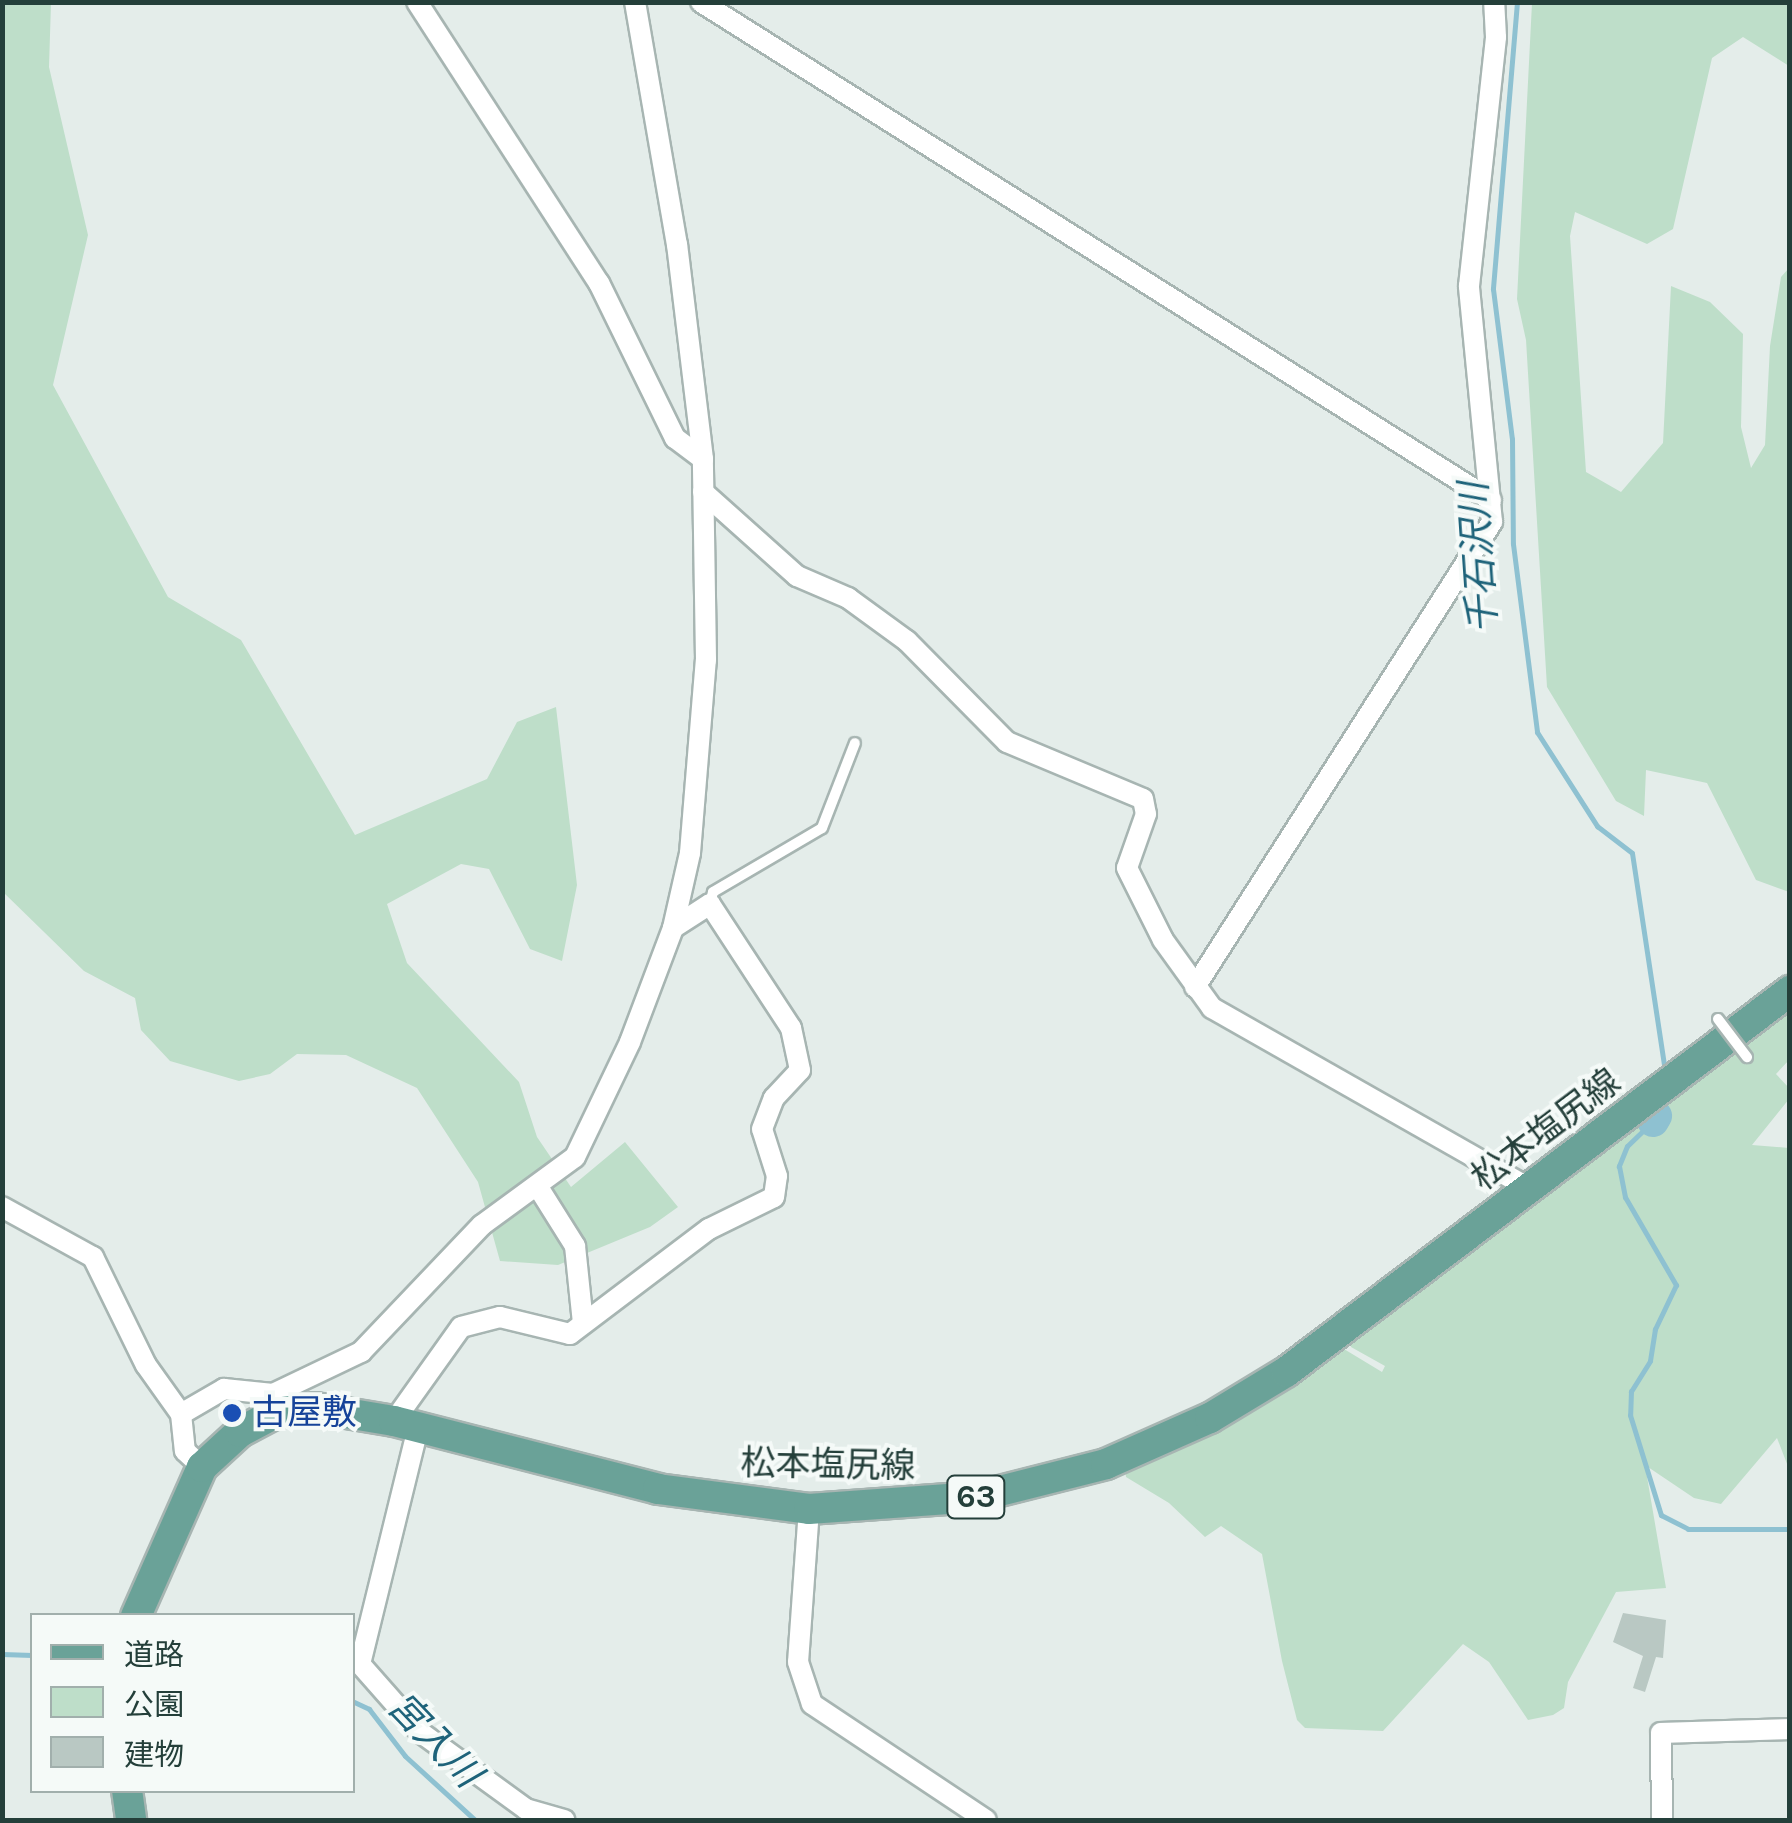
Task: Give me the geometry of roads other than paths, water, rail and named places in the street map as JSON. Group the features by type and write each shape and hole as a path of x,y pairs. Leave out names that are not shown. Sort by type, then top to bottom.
{"main road":[{"name":"松本塩尻線","path":"137,1613 202,1467 274,1403 406,1424 658,1489 810,1509 976,1498 1134,1452 1286,1372 1790,990"},
{"path":"127,1793 131,1820"}],"street":[{"path":"417,2 598,283 676,438 702,459"},
{"path":"181,1414 224,1389 274,1403 361,1352 482,1224 575,1157 589,1132 673,928 690,853 706,660 702,459 677,245 635,2"},
{"path":"701,2 1492,500"},
{"path":"1195,986 1485,540 1492,500 1469,286 1494,2"},
{"path":"703,492 797,576 848,598 908,642 1007,742 1143,799 1146,814 1127,868 1195,986 1212,1008 1530,1189"},
{"path":"564,1820 526,1808 420,1732 360,1664 406,1424 462,1327 500,1317 559,1336 583,1324 710,1230 774,1197 777,1176 764,1115 794,1081 800,1060 791,1028 710,904 673,928"},
{"path":"538,1187 575,1246 583,1324"},
{"path":"2,1207 93,1257 146,1365 181,1414 184,1451 202,1467"},
{"path":"810,1509 798,1662 812,1704 986,1820"},
{"path":"1662,1820 1661,1733 1790,1729"}],"lane":[{"path":"710,904 713,892 822,828 855,743"},
{"path":"1718,1019 1747,1057"}],"waterway":[{"name":"千石沢川","path":"1517,2 1493,289 1512,439 1513,544 1537,732 1597,826 1632,853 1665,1071"},
{"name":"千石沢川","path":"1653,1121 1656,1116"},
{"name":"千石沢川","path":"1653,1121 1627,1146 1619,1166 1625,1197 1676,1285 1655,1329 1650,1361 1631,1391 1630,1415 1661,1515 1688,1529 1790,1529"},
{"name":"宮入川","path":"2,1654 30,1655"},
{"name":"宮入川","path":"355,1702 369,1709 405,1756 475,1820"}],"place":[{"name":"古屋敷","path":"232,1413"}]}
